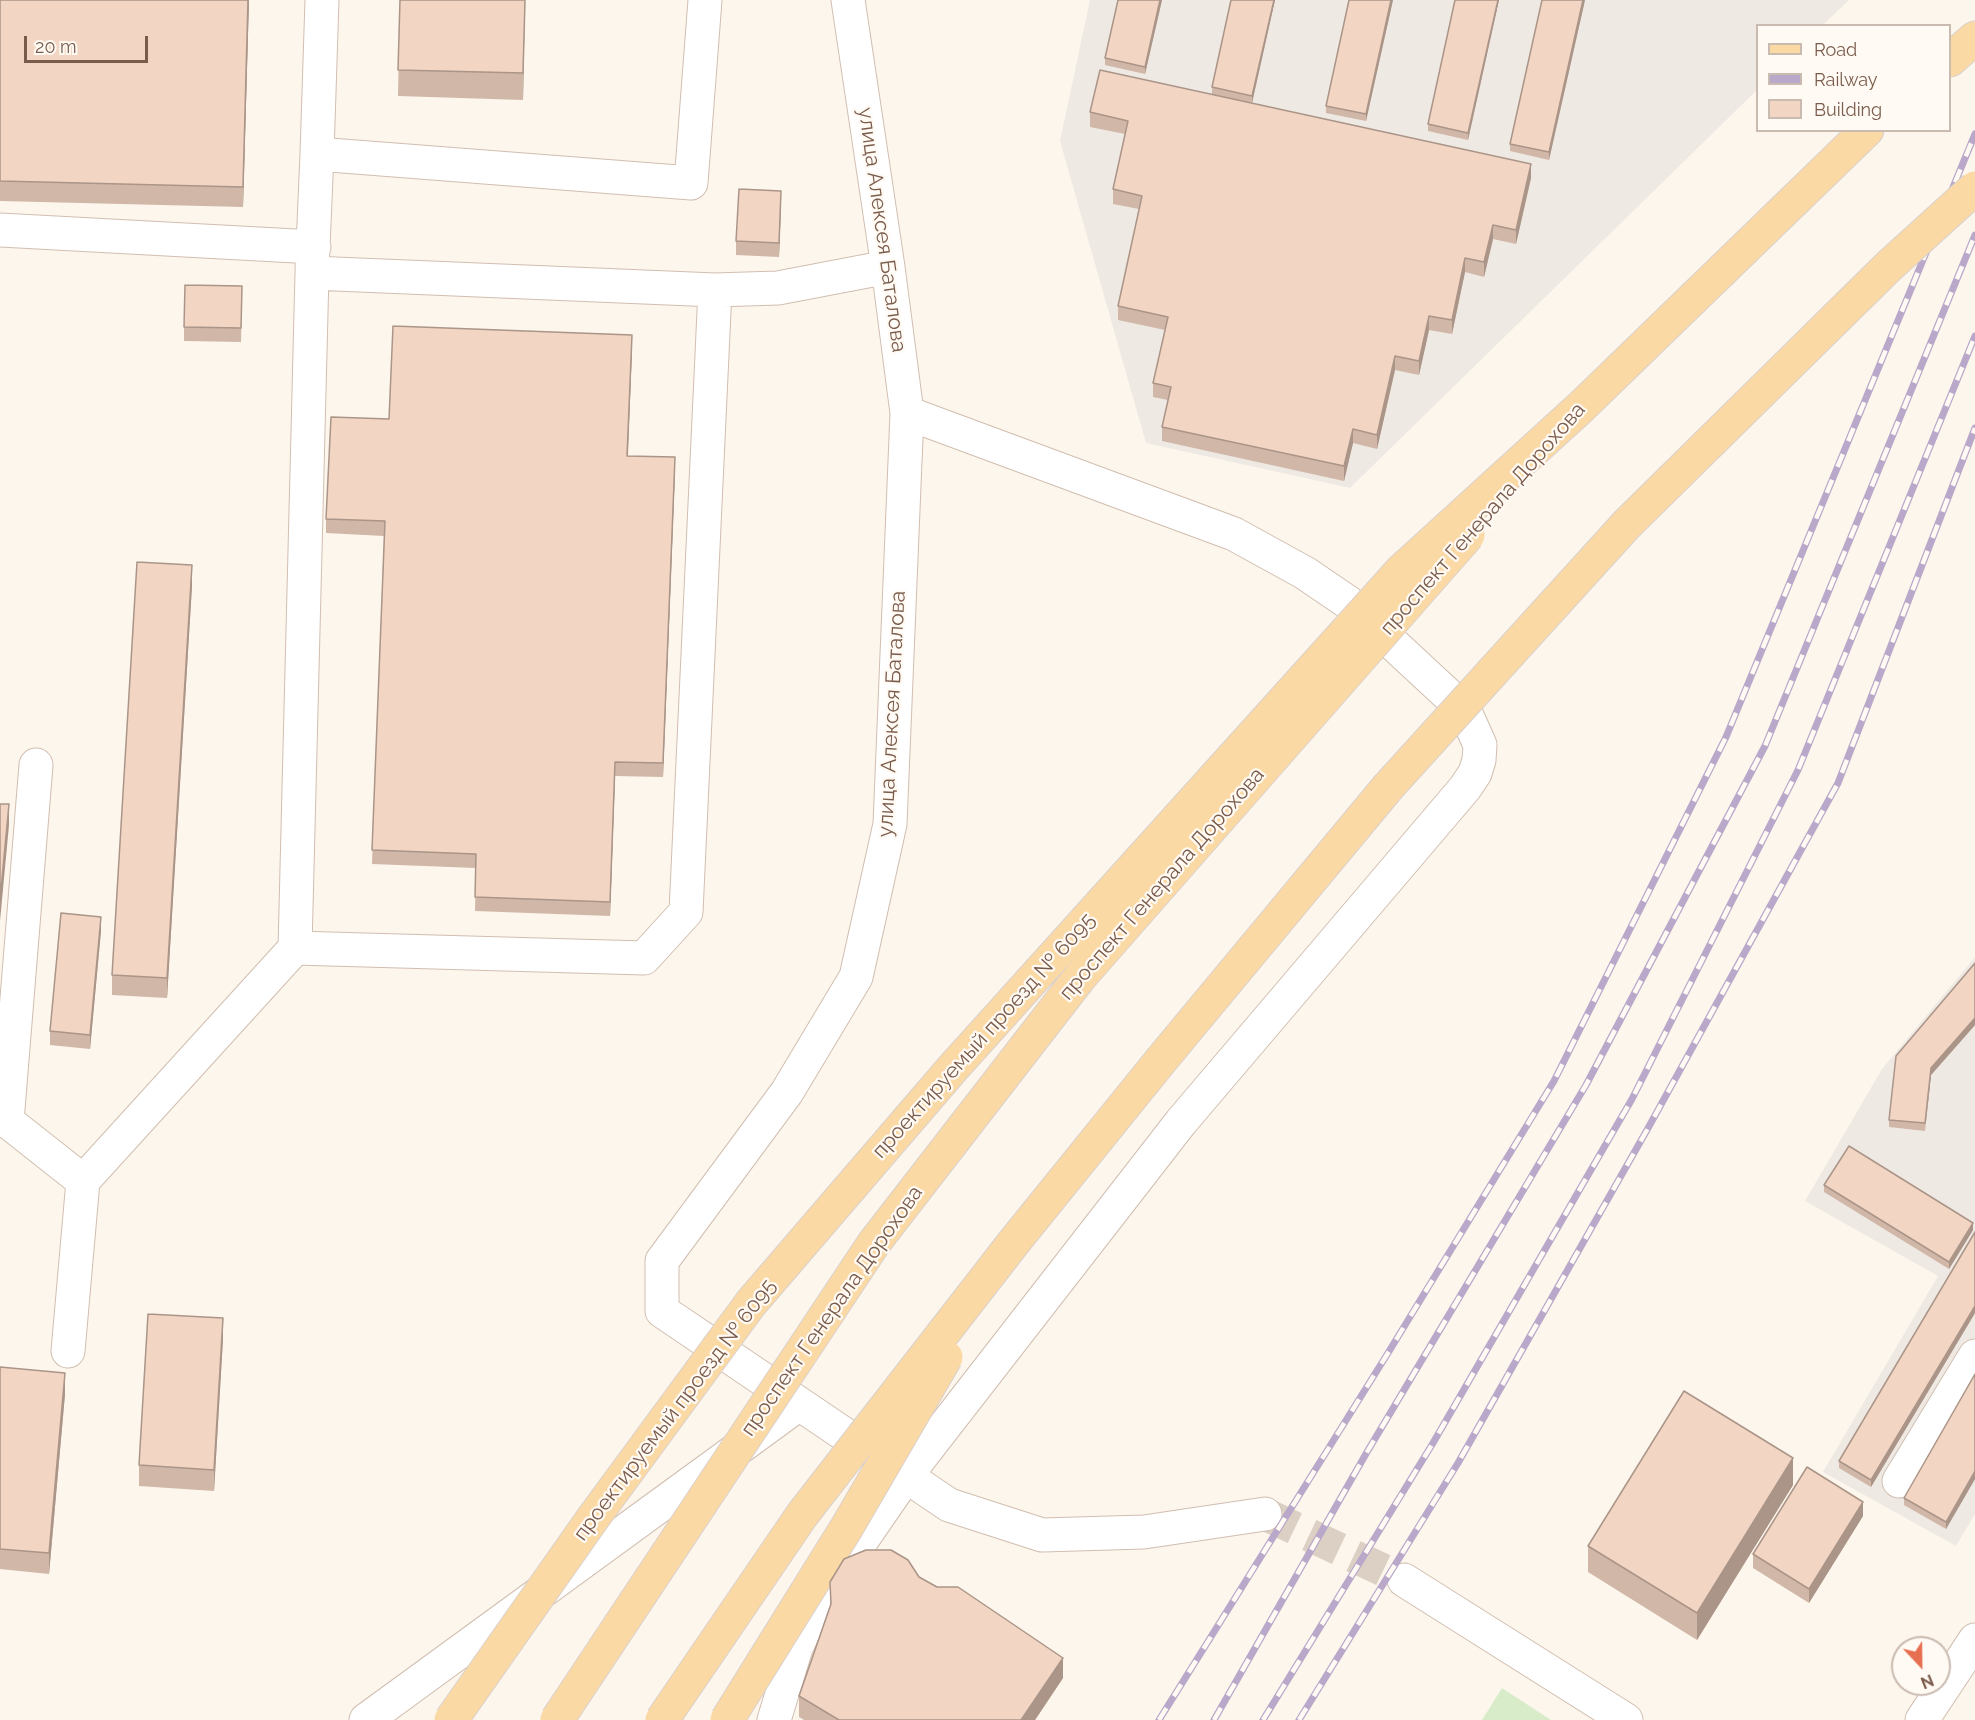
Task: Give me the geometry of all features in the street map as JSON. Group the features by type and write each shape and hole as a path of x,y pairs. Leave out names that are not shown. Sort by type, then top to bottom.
{"main road":[{"path":"1951,59 1975,38"},
{"name":"проспект Генерала Дорохова","path":"557,1720 874,1244 1080,977 1581,407 1865,132"},
{"path":"662,1720 802,1515 1014,1242 1162,1059 1388,788 1619,533 1889,266 1975,188"},
{"name":"проектируемый проезд № 6095","path":"452,1720 593,1518 752,1303 944,1078 1401,571 1581,407"},
{"path":"727,1720 847,1527 1014,1242"}],"street":[{"path":"68,1350 83,1181 295,948 322,0"},
{"path":"317,154 691,183 705,0"},
{"name":"улица Алексея Баталова","path":"848,0 907,412 890,824 856,977 787,1092 662,1262 662,1311 950,1505 1042,1535 1144,1532 1266,1514"},
{"path":"0,230 313,260 715,290 777,288 888,267"},
{"path":"295,948 644,958 686,912 715,290"},
{"path":"774,1720 796,1648 808,1622 906,1476 1181,1122 1465,788 1475,773 1479,760 1480,745 1467,716 1458,705 1349,603 1305,573 1234,534 907,412"},
{"path":"36,765 7,1121 83,1181"},
{"path":"1899,1481 1975,1356"},
{"path":"366,1720 799,1404"},
{"path":"1404,1580 1626,1720"},
{"path":"1922,1720 1975,1640"}],"shaded area":[{"path":"1090,0 1849,0 1824,24 1756,24 1756,91 1350,488 1146,443 1060,141"},
{"path":"1975,957 1975,1514 1956,1546 1823,1472 1938,1276 1805,1201 1882,1069"}],"green space":[{"path":"1502,1688 1551,1720 1482,1720"}],"building":[{"path":"0,0 248,0 243,187 0,181"},
{"path":"400,0 525,0 523,73 398,70"},
{"path":"1118,0 1160,0 1145,67 1105,58"},
{"path":"1231,0 1274,0 1252,96 1212,87"},
{"path":"1349,0 1391,0 1366,114 1326,106"},
{"path":"1455,0 1498,0 1468,133 1428,124"},
{"path":"1542,0 1583,0 1549,152 1510,144"},
{"path":"1100,70 1531,164 1516,230 1493,225 1484,262 1465,258 1452,320 1429,316 1419,361 1395,356 1377,435 1353,429 1344,466 1162,427 1171,387 1153,383 1168,317 1118,306 1142,196 1113,189 1128,121 1090,112"},
{"path":"739,189 781,191 779,243 736,241"},
{"path":"185,285 242,286 241,328 184,327"},
{"path":"393,326 632,335 627,456 675,457 663,763 615,762 610,902 475,897 476,854 372,850 385,521 326,519 331,417 389,419"},
{"path":"137,562 192,565 167,978 112,975"},
{"path":"0,804 9,804 0,900"},
{"path":"61,913 101,917 90,1035 50,1031"},
{"path":"1975,963 1975,1018 1931,1068 1925,1123 1889,1120 1896,1056"},
{"path":"1849,1146 1973,1223 1949,1262 1824,1185"},
{"path":"1975,1232 1975,1306 1871,1480 1839,1461"},
{"path":"148,1314 223,1318 214,1470 139,1465"},
{"path":"0,1367 65,1373 49,1553 0,1549"},
{"path":"1975,1374 1975,1471 1946,1522 1904,1498"},
{"path":"1684,1391 1793,1458 1697,1613 1588,1546"},
{"path":"1807,1467 1863,1502 1809,1589 1753,1554"},
{"path":"866,1550 891,1550 908,1560 919,1577 937,1587 958,1587 1063,1658 1021,1720 839,1720 799,1696 831,1604 830,1582 844,1559"}],"tunnel":[{"path":"1265,1514 1404,1580"}],"railway":[{"path":"1159,1720 1388,1353 1554,1081 1726,737 1975,134"},
{"path":"1214,1720 1367,1452 1586,1085 1765,746 1975,235"},
{"path":"1263,1720 1433,1443 1632,1099 1798,770 1975,336"},
{"path":"1299,1720 1458,1463 1647,1130 1838,783 1975,428"}]}
